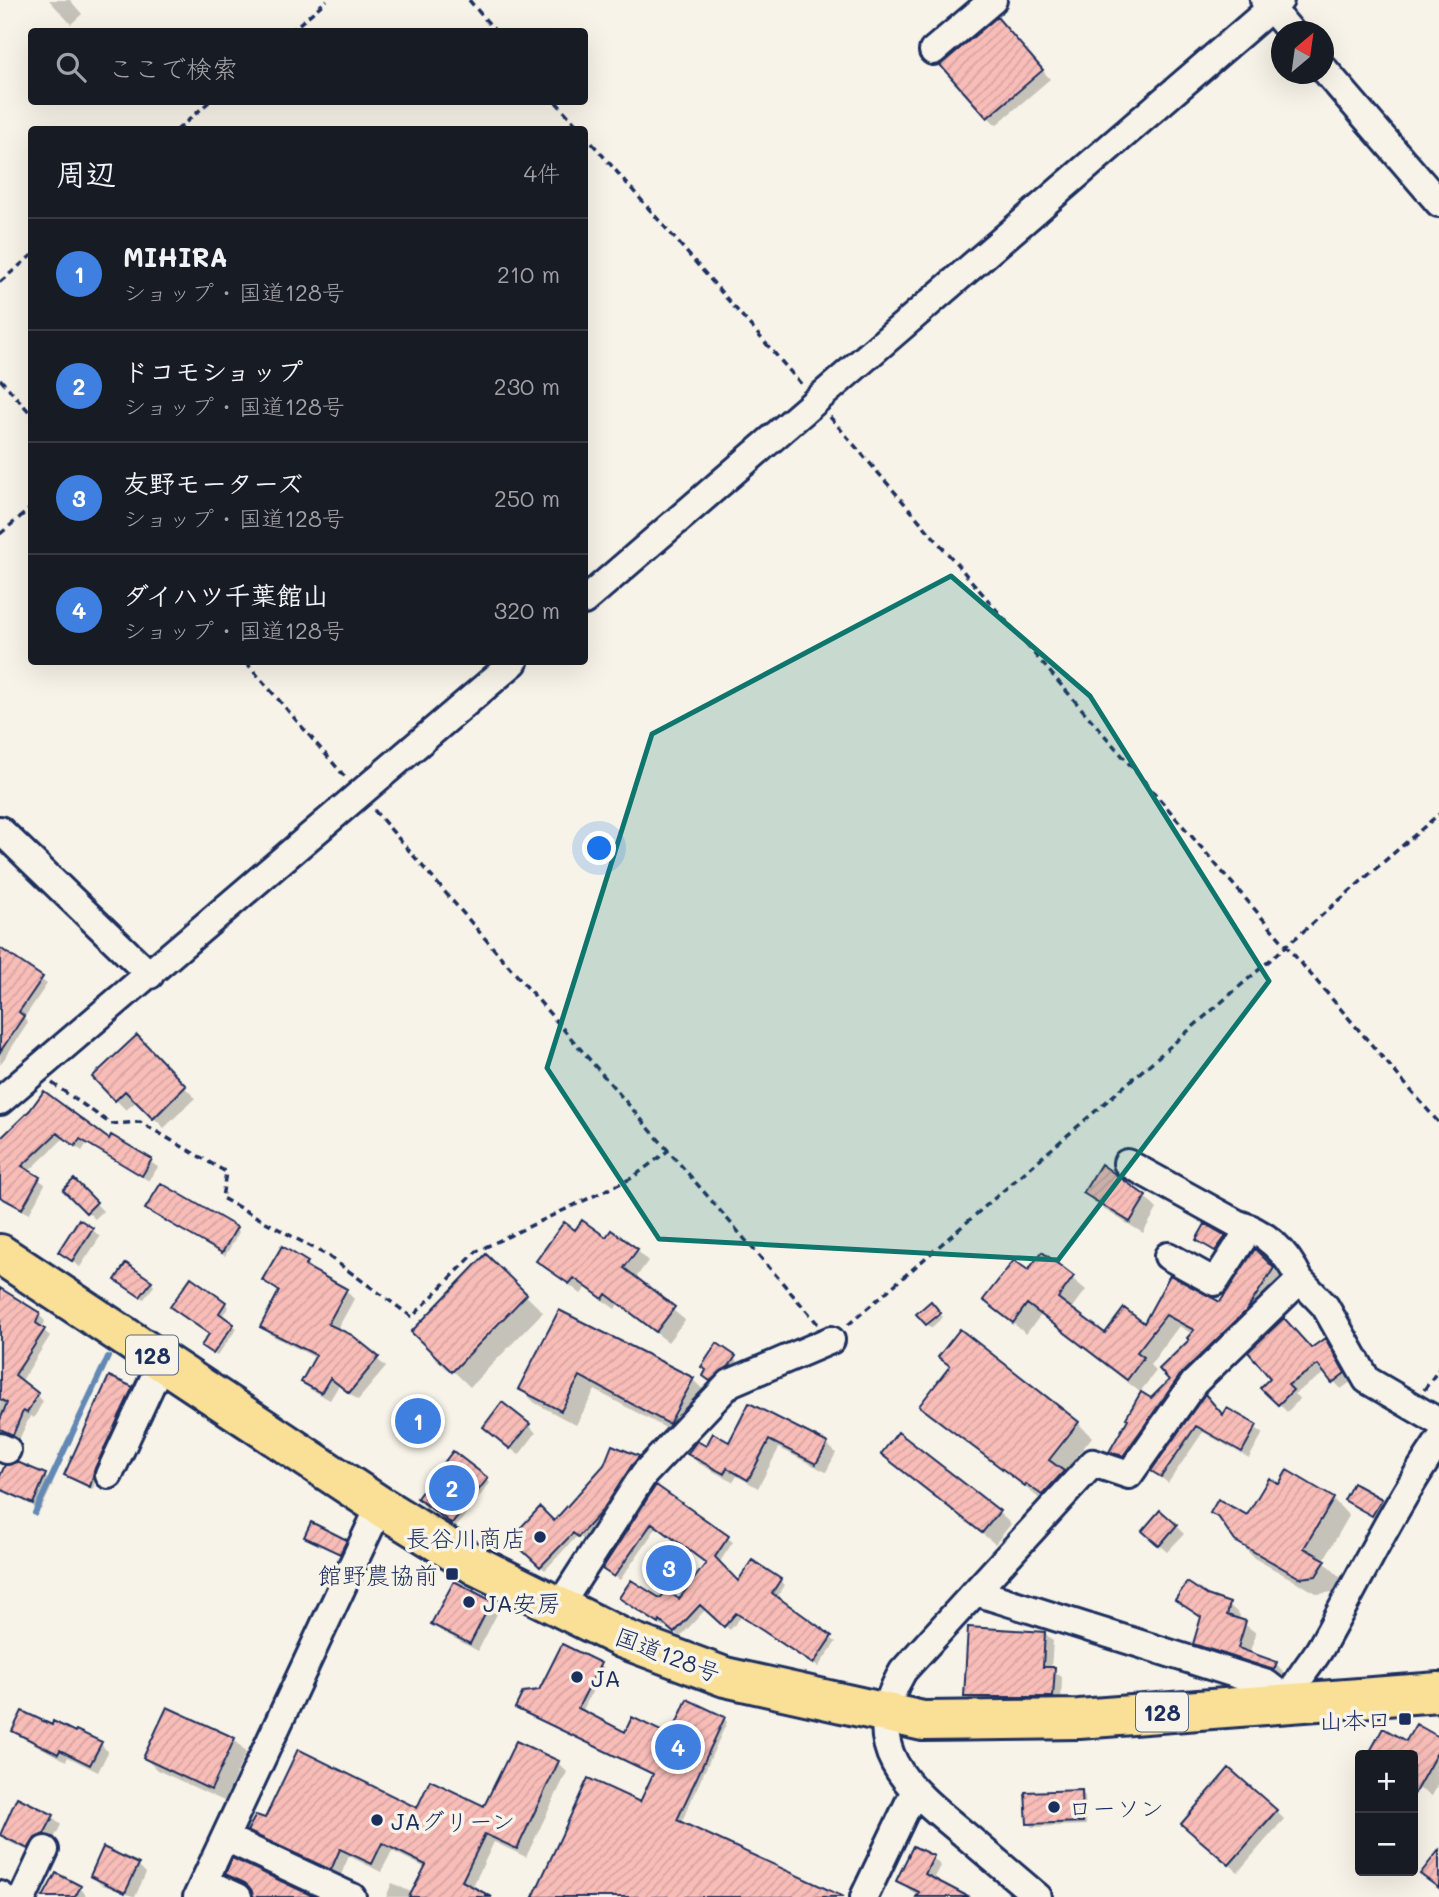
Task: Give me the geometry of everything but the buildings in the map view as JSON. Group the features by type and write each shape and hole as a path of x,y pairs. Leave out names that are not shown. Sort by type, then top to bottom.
{"highway":[{"name":"国道128号","path":"0,1254 380,1506 477,1566 624,1639 726,1676 923,1721 1079,1719 1439,1692"}],"street":[{"path":"933,51 993,0"},
{"path":"588,598 817,402 1272,3 1284,21"},
{"path":"1334,81 1439,203"},
{"path":"0,1101 510,665"},
{"path":"0,830 150,975"},
{"path":"1127,1163 1250,1228 1288,1255 1300,1280 1325,1306 1367,1380 1439,1422"},
{"path":"1168,1256 1215,1282 1250,1228"},
{"path":"1038,1897 914,1792 896,1768 889,1750 885,1714 892,1689 904,1671 1093,1463 1129,1475 1194,1383 1300,1280"},
{"path":"558,1608 644,1474 730,1383 831,1339"},
{"path":"109,1475 162,1361"},
{"path":"976,1592 1267,1684 1290,1702 1293,1686 1320,1649 1386,1524 1439,1441"},
{"path":"238,1897 201,1889 380,1506"},
{"path":"864,1897 914,1792"},
{"path":"226,1838 352,1897"},
{"path":"23,1897 45,1850"}],"path":[{"path":"295,28 327,0"},
{"path":"468,0 492,28"},
{"path":"182,126 206,105"},
{"path":"559,105 577,126"},
{"path":"588,139 1439,1123"},
{"path":"0,282 28,258"},
{"path":"0,379 28,410"},
{"path":"0,534 28,510"},
{"path":"249,665 831,1339 1439,814"},
{"path":"34,1071 111,1124 140,1122 226,1172 222,1198 328,1256 412,1317 477,1251 632,1178 669,1150"}],"highlighted area":[{"path":"951,576 1090,696 1269,981 1058,1260 659,1239 547,1068 652,734"}],"waterway":[{"path":"35,1513 108,1357"}],"place":[{"name":"MIHIRA","path":"418,1421"},
{"name":"ドコモショップ","path":"452,1488"},
{"name":"長谷川商店","path":"540,1537"},
{"name":"友野モーターズ","path":"669,1568"},
{"name":"館野農協前","path":"452,1574"},
{"name":"JA安房","path":"469,1602"},
{"name":"JA","path":"577,1677"},
{"name":"山本口","path":"1405,1719"},
{"name":"ダイハツ千葉館山","path":"678,1747"},
{"name":"ローソン","path":"1054,1807"},
{"name":"JAグリーン","path":"377,1820"}]}
